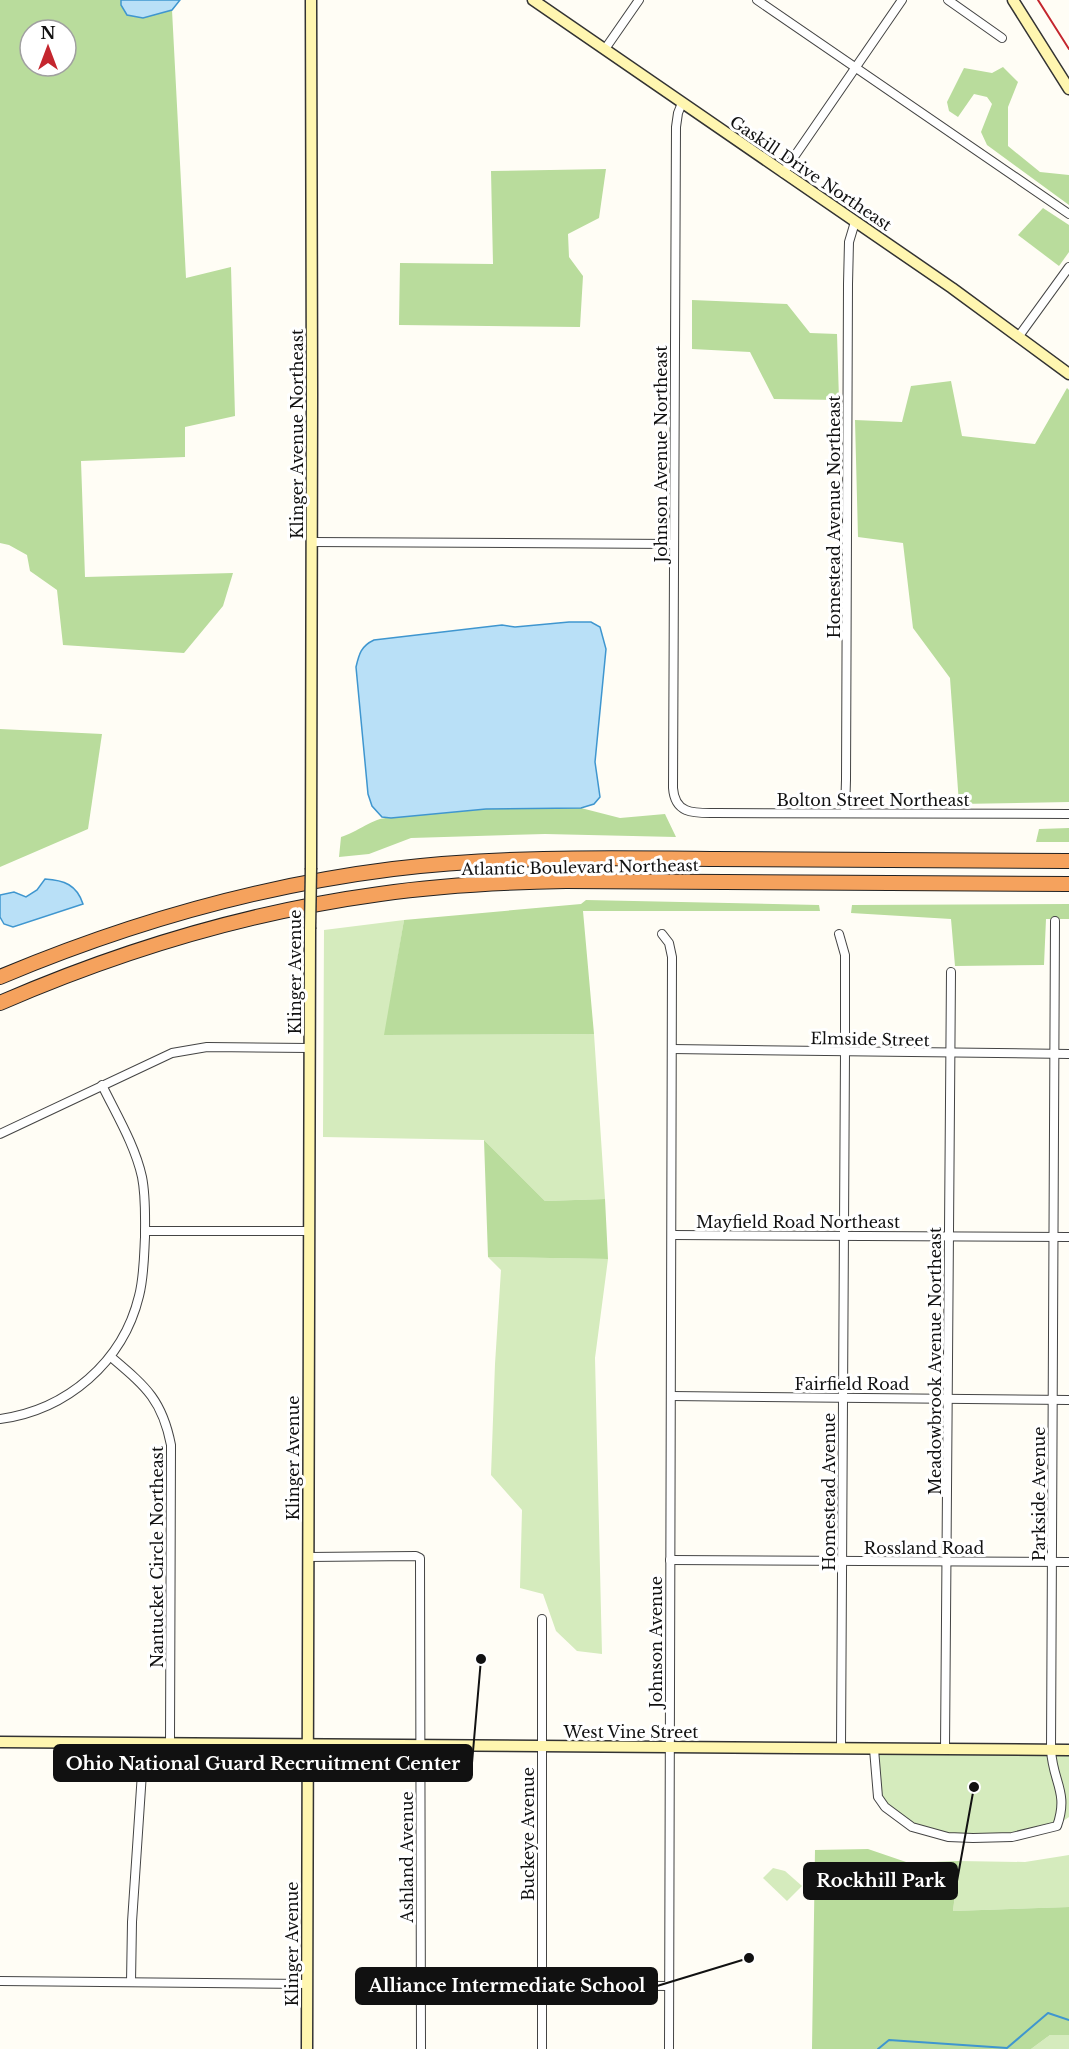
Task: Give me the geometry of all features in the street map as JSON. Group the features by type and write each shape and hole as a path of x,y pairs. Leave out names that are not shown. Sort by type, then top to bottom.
{"highway":[{"name":"Atlantic Boulevard Northeast","path":"0,977 95,940 192,909 304,884 422,866 553,858 1069,861"},
{"name":"Atlantic Boulevard Northeast","path":"0,1003 84,968 195,932 281,912 378,894 420,889 566,881 1069,884"}],"street":[{"name":"Klinger Avenue Northeast","path":"310,0 311,868"},
{"name":"Gaskill Drive Northeast","path":"533,0 855,222 1069,374"},
{"path":"605,50 639,0"},
{"path":"757,0 1069,214"},
{"path":"783,173 903,0"},
{"path":"948,0 1002,38"},
{"path":"1013,0 1069,89"},
{"name":"Johnson Avenue Northeast","path":"678,805 674,798 673,788 674,544 676,127 681,103"},
{"name":"Homestead Avenue Northeast","path":"844,813 848,284 849,242 855,222"},
{"path":"1018,336 1069,267"},
{"path":"312,542 674,544"},
{"name":"Bolton Street Northeast","path":"678,805 688,811 699,813 1069,814"},
{"name":"Klinger Avenue","path":"307,2049 311,868"},
{"name":"Parkside Avenue","path":"873,1749 876,1791 880,1802 912,1827 958,1838 1012,1837 1057,1826 1064,1805 1064,1794 1055,1773 1051,1750 1055,921"},
{"path":"662,933 669,943 672,957 672,1235"},
{"path":"839,934 845,955 843,1235"},
{"name":"Meadowbrook Avenue Northeast","path":"945,1749 951,972"},
{"path":"0,1134 161,1057 195,1048 309,1048"},
{"name":"Elmside Street","path":"672,1050 1069,1054"},
{"path":"0,1419 38,1410 69,1394 88,1380 111,1357 127,1329 139,1296 143,1273 145,1231 144,1190 139,1167 102,1085"},
{"path":"145,1231 310,1232"},
{"name":"Mayfield Road Northeast","path":"672,1235 1069,1237"},
{"name":"Johnson Avenue","path":"669,2049 672,1235"},
{"name":"Homestead Avenue","path":"841,1748 843,1235"},
{"name":"Nantucket Circle Northeast","path":"111,1357 151,1395 165,1420 171,1445 170,1743"},
{"name":"Fairfield Road","path":"671,1396 1069,1400"},
{"name":"Ashland Avenue","path":"308,1557 418,1557 421,1575 421,2049"},
{"name":"Rossland Road","path":"670,1560 1069,1562"},
{"name":"Buckeye Avenue","path":"542,1619 542,2049"},
{"name":"West Vine Street","path":"0,1742 1069,1750"},
{"path":"131,1982 132,1922 144,1743"},
{"path":"0,1981 307,1984"},
{"path":"420,1984 669,1986"}],"green space":[{"path":"0,0 121,0 121,5 143,18 172,10 186,278 231,267 235,416 185,427 185,457 81,461 85,577 233,573 223,606 184,653 63,645 57,590 30,571 27,555 9,545 0,543"},
{"path":"1003,67 1018,82 1008,107 1008,146 1040,172 1069,175 1069,205 987,145 981,132 992,104 987,97 974,94 958,117 949,111 947,102 964,68 992,73"},
{"path":"606,169 599,218 568,234 569,257 583,276 580,327 399,325 400,263 493,264 491,171"},
{"path":"1043,208 1069,225 1069,252 1059,266 1018,235"},
{"path":"692,300 787,304 810,333 837,334 839,400 774,399 750,352 692,349"},
{"path":"951,381 962,436 1035,444 1067,388 1069,390 1069,802 959,804 950,678 913,628 903,543 858,537 855,420 902,422 911,386"},
{"path":"0,729 102,734 88,829 0,867"},
{"path":"581,808 620,818 665,814 676,837 545,834 411,838 369,854 339,857 341,837 379,819 486,809"},
{"path":"1069,828 1069,842 1036,842 1039,829"},
{"path":"586,900 819,905 820,911 583,911 594,1034 384,1035 404,920 581,904"},
{"path":"1069,904 1069,919 1046,919 1044,965 955,966 951,919 851,913 852,905"},
{"path":"404,920 385,1035 594,1034 605,1199 545,1201 484,1140 323,1137 324,930"},
{"path":"484,1140 545,1201 605,1199 608,1259 488,1257"},
{"path":"488,1257 608,1259 595,1358 602,1654 577,1651 556,1631 543,1594 520,1588 522,1510 491,1475 501,1270"},
{"path":"879,1753 1069,1755 1069,1817 1056,1825 1019,1834 957,1835 924,1829 901,1817 883,1799 879,1783"},
{"path":"868,1849 909,1863 959,1861 953,1911 1069,1907 1069,2035 1050,2035 1031,2049 812,2049 815,1850"},
{"path":"1069,1855 1069,1907 953,1911 959,1861 1025,1862"},
{"path":"773,1868 785,1871 802,1886 787,1901 763,1878"},
{"path":"1050,2035 1069,2035 1069,2049 1031,2049"}],"water":[{"path":"121,0 180,0 172,10 143,18 127,15 121,5"},
{"path":"591,622 600,627 606,649 595,762 600,797 594,804 581,808 486,809 382,817 372,806 368,794 356,667 363,648 374,640 502,625 515,627"},
{"path":"45,879 69,885 77,892 83,904 13,927 4,924 0,917 0,895 14,892 26,897 37,890"}],"waterway":[{"path":"878,2049 889,2040 1007,2048 1048,2013 1069,2020"}],"railway":[{"path":"1038,0 1069,49"}],"place":[{"name":"Ohio National Guard Recruitment Center","path":"481,1659"},
{"name":"Rockhill Park","path":"974,1787"},
{"name":"Alliance Intermediate School","path":"749,1958"}]}
